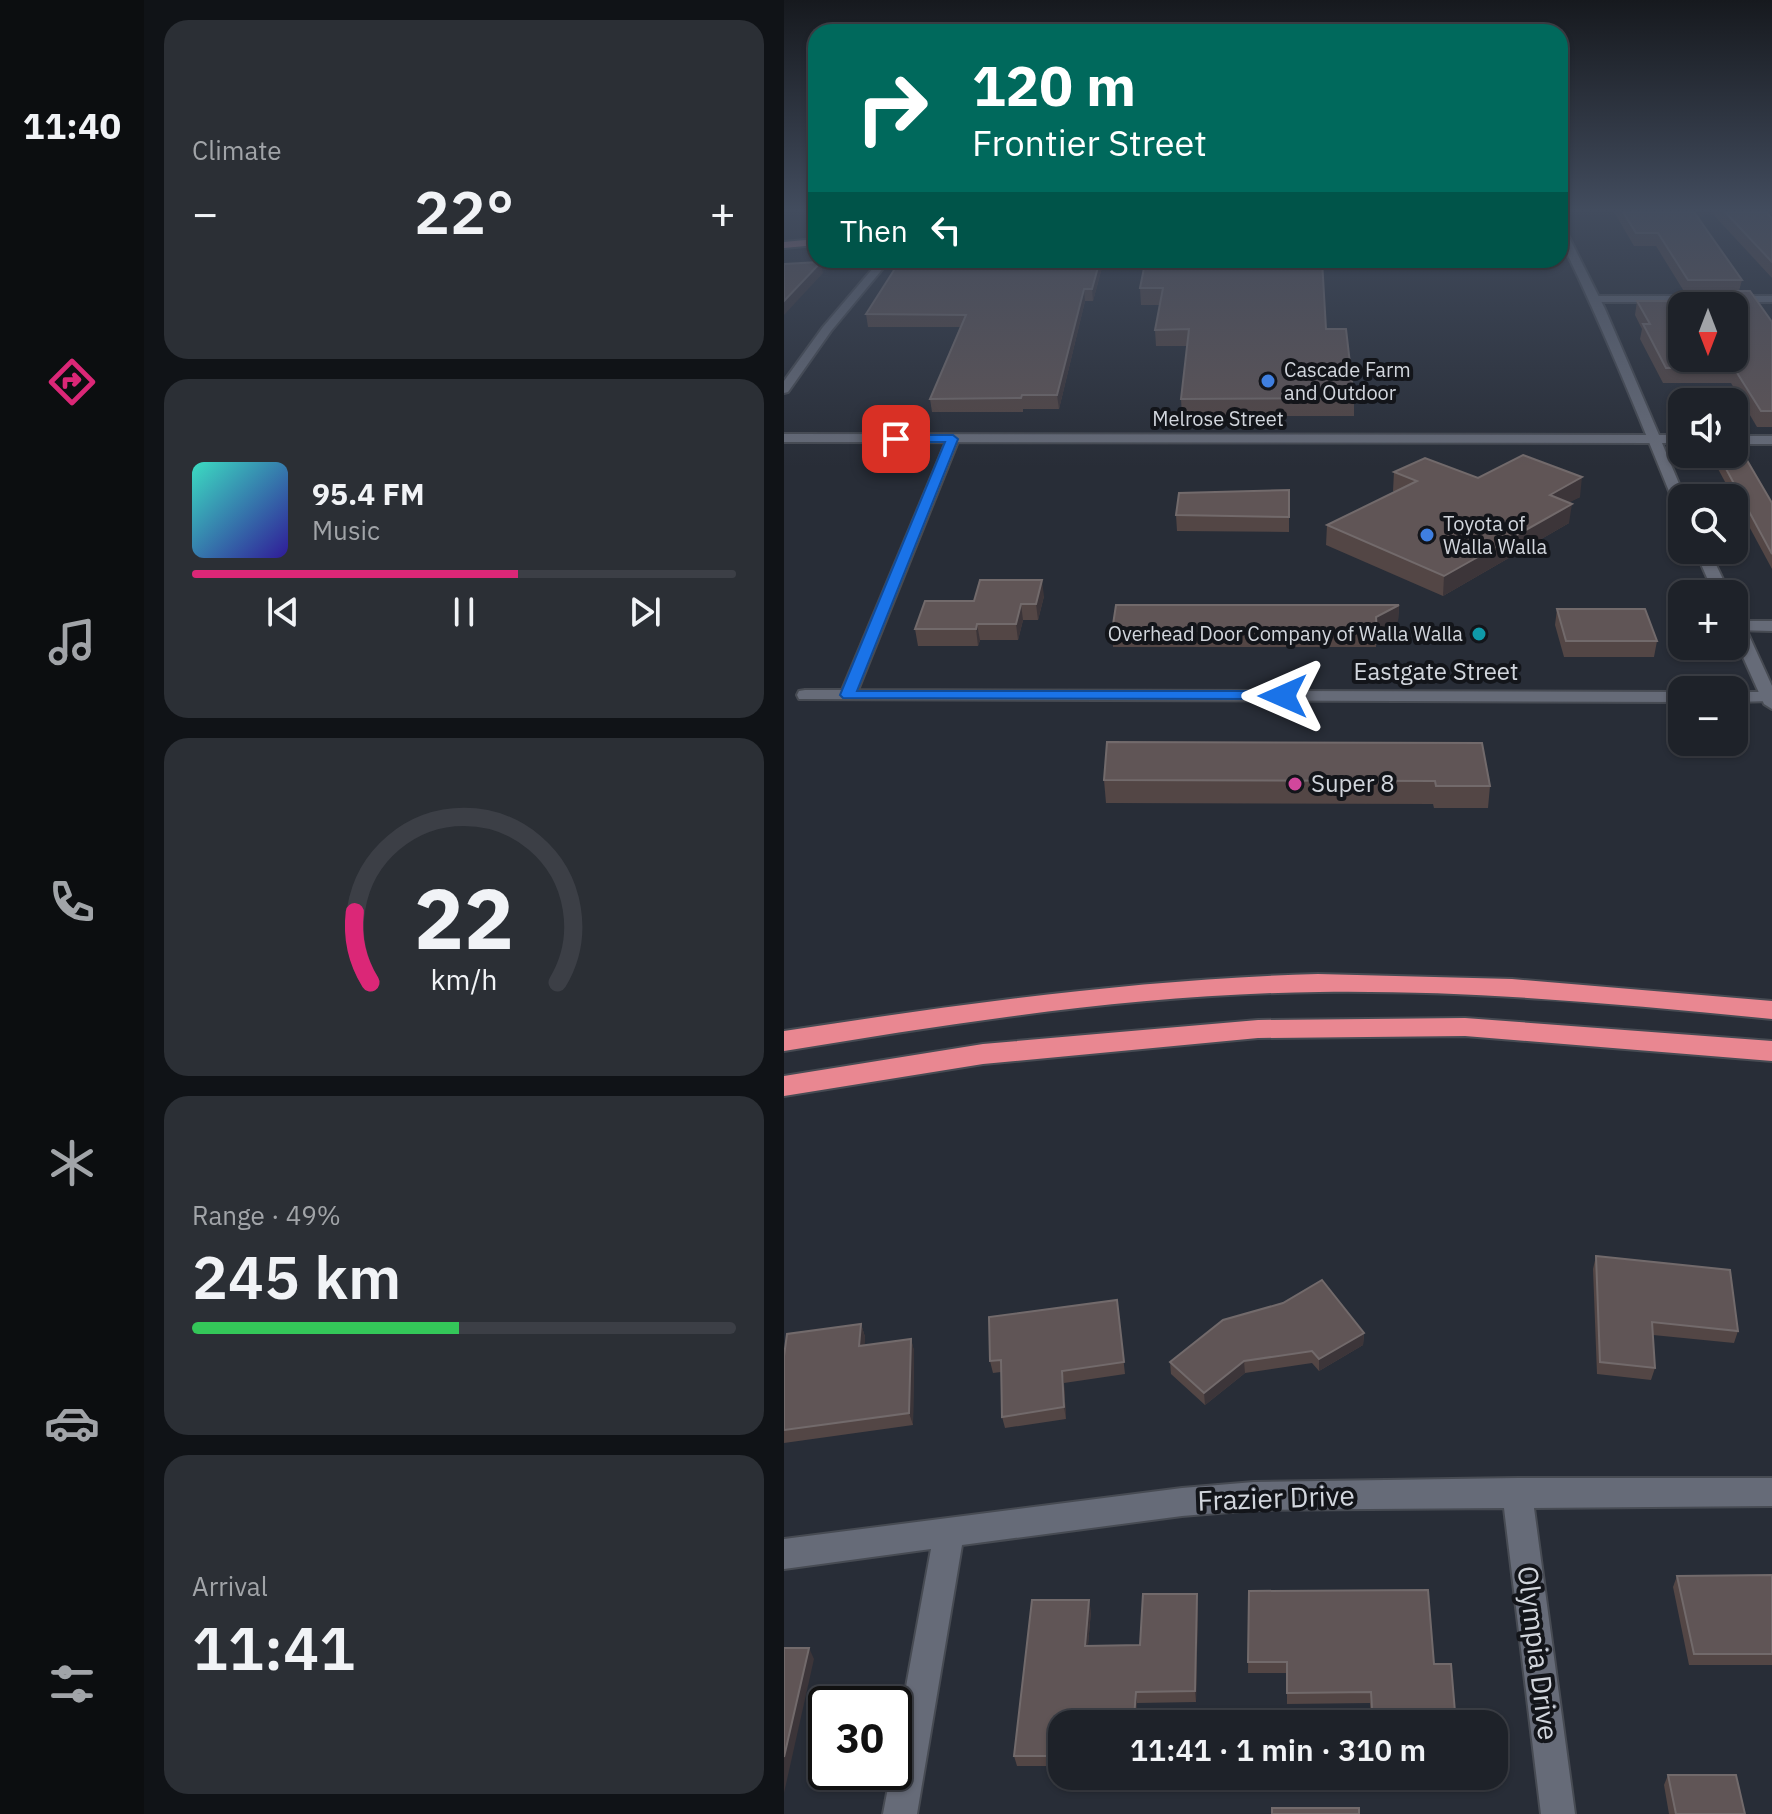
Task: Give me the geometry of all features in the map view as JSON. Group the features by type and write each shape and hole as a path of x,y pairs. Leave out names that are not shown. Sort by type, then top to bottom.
{"highway":[{"path":"784,1041 977,1010 1253,985 1459,984 1772,1010"},
{"path":"784,1086 983,1054 1258,1029 1465,1027 1772,1051"}],"street":[{"path":"784,389 819,339 854,297"},
{"path":"1672,484 1594,299 1772,299"},
{"name":"Melrose Street","path":"784,438 1668,439"},
{"path":"848,695 953,439"},
{"path":"1748,440 1772,440"},
{"path":"1748,624 1772,626"},
{"path":"1748,652 1770,700 1748,698"},
{"name":"Eastgate Street","path":"805,695 1668,697"},
{"name":"Olympia Drive","path":"1517,1492 1558,1814"},
{"name":"Frazier Drive","path":"784,1554 1240,1497 1772,1492"},
{"path":"900,1814 949,1532"}],"building":[{"path":"877,297 1082,297 1057,395 1022,395 1021,398 930,399 966,315 866,314"},
{"path":"1161,297 1324,297 1326,329 1346,329 1354,398 1181,399 1189,329 1155,330"},
{"path":"1748,297 1754,297 1772,322 1772,411 1761,411 1737,372 1748,372"},
{"path":"1637,301 1668,301 1668,368 1643,324 1650,324"},
{"name":"Toyota of Walla Walla","path":"1523,455 1582,477 1550,495 1572,504 1444,576 1327,525 1417,481 1394,472 1425,458 1478,478"},
{"path":"1748,462 1772,503 1772,554 1748,510 1748,484 1734,484 1726,468 1748,468"},
{"path":"1289,490 1289,517 1176,515 1179,493"},
{"path":"980,580 1042,580 1036,604 1021,604 1016,624 977,624 976,629 915,629 925,601 974,601"},
{"path":"1116,605 1399,605 1376,617 1377,631 1112,631"},
{"path":"1557,609 1645,609 1657,641 1566,641"},
{"path":"1107,742 1482,743 1490,786 1436,786 1435,781 1104,780"},
{"path":"1596,1256 1730,1270 1738,1331 1652,1322 1655,1368 1600,1362"},
{"path":"1322,1280 1364,1333 1319,1359 1312,1351 1244,1361 1204,1393 1170,1362 1223,1320 1283,1303"},
{"path":"1117,1300 1124,1362 1062,1371 1064,1407 1002,1417 1001,1360 990,1361 989,1317"},
{"path":"861,1324 859,1346 911,1339 909,1413 784,1430 787,1334"},
{"path":"1772,1575 1772,1654 1694,1654 1677,1576"},
{"path":"1428,1590 1434,1664 1451,1664 1455,1710 1372,1710 1371,1692 1287,1693 1287,1662 1248,1662 1249,1591"},
{"path":"1143,1594 1197,1594 1195,1691 1136,1692 1135,1710 1048,1710 1048,1756 1014,1756 1032,1600 1089,1600 1085,1646 1140,1645"},
{"path":"784,1648 809,1648 784,1757"},
{"path":"1668,1775 1736,1775 1745,1814 1676,1814"},
{"path":"1272,1808 1359,1808 1359,1814 1272,1814"}],"place":[{"name":"Cascade Farm and Outdoor","path":"1268,381"},
{"name":"Toyota of Walla Walla","path":"1427,535"},
{"name":"Overhead Door Company of Walla Walla","path":"1479,634"},
{"name":"Super 8","path":"1295,784"}],"route":[{"path":"896,439 953,439 848,695 1283,696"}]}
